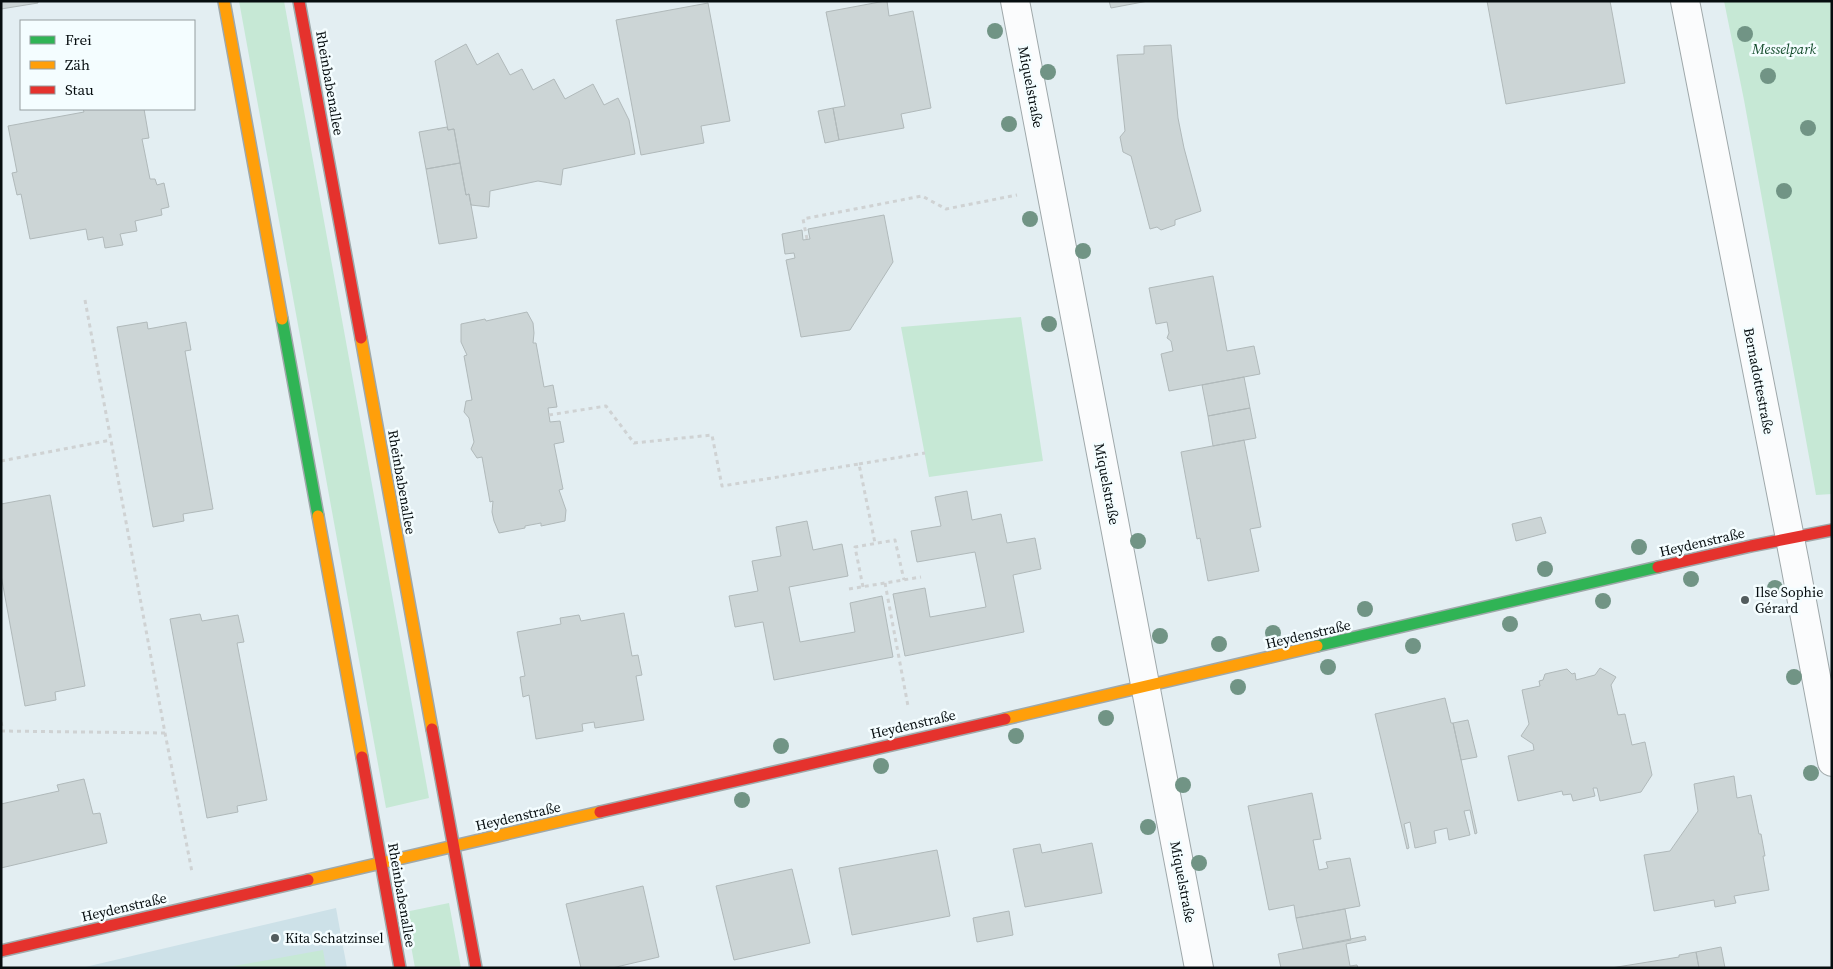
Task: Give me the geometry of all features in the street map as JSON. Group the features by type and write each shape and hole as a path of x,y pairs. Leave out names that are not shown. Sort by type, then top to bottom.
{"street":[{"name":"Rheinbabenallee","path":"224,1 400,968"},
{"name":"Rheinbabenallee","path":"299,1 476,968"},
{"name":"Miquelstraße","path":"1014,1 1199,968"},
{"name":"Bernadottestraße","path":"1686,1 1832,762"},
{"name":"Heydenstraße","path":"1,951 1146,686 1790,538 1832,530"}],"path":[{"path":"807,239 804,219 922,196 946,209 1023,194"},
{"path":"85,300 193,876"},
{"path":"549,415 606,406 634,443 712,435 722,486 925,453"},
{"path":"1,461 111,440"},
{"path":"859,464 875,543"},
{"path":"863,587 855,547 875,543 895,540 904,580"},
{"path":"850,589 921,577"},
{"path":"885,583 909,711"},
{"path":"1,722 2,731 165,733"}],"shaded area":[{"name":"Kita Schatzinsel","path":"336,908 347,968 81,968"}],"green space":[{"path":"239,1 284,1 429,798 386,808"},
{"name":"Messelpark","path":"1724,1 1832,1 1832,494 1816,495 1744,100"},
{"path":"1021,317 1043,461 929,477 901,327"},
{"path":"449,903 461,968 415,968 405,912"},
{"path":"323,950 326,968 223,968"}],"building":[{"path":"1,1 38,1 38,3 1,9"},
{"path":"887,1 889,16 913,11 931,108 901,114 904,128 839,140 833,108 845,106 826,12"},
{"path":"1109,1 1148,1 1111,8"},
{"path":"1487,1 1610,1 1625,83 1506,104"},
{"path":"708,3 730,121 701,126 704,143 641,155 616,20"},
{"path":"466,44 477,65 498,53 510,75 522,69 533,90 554,79 565,99 593,84 604,105 618,98 629,120 635,154 563,169 561,185 538,181 490,191 489,207 471,205 469,194 466,195 454,129 448,130 435,61"},
{"path":"1171,45 1178,118 1201,211 1175,220 1175,225 1161,230 1157,227 1150,229 1131,156 1123,152 1120,137 1125,131 1117,55 1144,54 1144,46"},
{"path":"833,108 839,140 825,143 818,111"},
{"path":"83,110 144,110 149,138 142,139 150,179 155,179 157,185 164,183 169,207 161,209 162,215 135,221 137,231 120,234 123,245 105,248 103,237 88,240 86,229 30,239 21,194 17,195 12,173 17,172 8,126 84,112"},
{"path":"447,127 448,130 454,129 460,163 426,169 419,132"},
{"path":"460,163 466,195 469,194 477,238 439,244 426,169"},
{"path":"884,215 893,262 850,330 801,337 786,260 795,258 794,253 785,254 782,234 802,230 803,240 810,239 808,229"},
{"path":"1213,276 1227,351 1254,346 1260,374 1169,391 1161,354 1173,351 1171,341 1167,338 1169,333 1167,322 1156,324 1149,288"},
{"path":"527,312 533,323 533,343 536,343 544,387 553,385 557,407 548,408 550,422 560,421 564,442 554,444 563,489 559,490 566,510 565,521 541,526 541,523 499,533 494,521 492,512 493,501 490,502 482,457 477,458 471,449 474,442 469,418 464,412 466,401 472,400 464,356 467,355 461,342 461,324 485,319 486,321"},
{"path":"147,322 148,329 186,322 191,350 185,351 213,509 183,514 184,521 153,527 117,327"},
{"path":"1244,377 1250,408 1208,416 1202,385"},
{"path":"1250,408 1256,438 1213,446 1208,416"},
{"path":"1244,440 1261,527 1250,529 1259,571 1208,581 1200,538 1197,539 1181,452"},
{"path":"967,491 972,520 1001,514 1007,543 1035,538 1041,569 1013,575 1024,632 905,656 893,594 925,588 930,617 986,607 975,552 917,562 911,531 941,526 935,497"},
{"path":"50,495 85,686 55,692 56,700 25,706 1,575 1,504"},
{"path":"1541,517 1546,533 1516,541 1512,524"},
{"path":"807,521 813,550 842,544 848,576 789,587 800,642 855,632 850,603 882,596 893,657 774,680 763,622 735,627 729,596 758,591 752,561 781,556 776,527"},
{"path":"624,613 632,656 638,655 642,675 636,676 644,720 595,728 594,722 582,724 583,731 536,739 529,695 523,697 520,677 525,676 517,632 561,624 560,618 579,615 581,621"},
{"path":"200,614 202,621 238,615 244,642 237,643 267,800 237,806 238,812 207,818 170,619"},
{"path":"1600,668 1616,677 1611,685 1618,715 1625,714 1632,745 1645,742 1652,775 1641,792 1600,801 1597,788 1593,788 1595,796 1573,801 1571,794 1563,795 1562,791 1518,801 1508,756 1534,750 1533,744 1521,736 1529,724 1522,690 1540,686 1539,681 1543,680 1545,674 1567,669 1572,674 1575,673 1576,680 1595,675"},
{"path":"1445,698 1451,723 1453,723 1477,833 1475,834 1470,810 1464,811 1470,835 1449,840 1447,828 1434,831 1436,843 1415,848 1410,822 1404,824 1409,848 1407,849 1375,714"},
{"path":"1468,720 1477,757 1461,760 1453,723"},
{"path":"1734,776 1737,798 1751,795 1759,834 1761,834 1769,890 1734,896 1736,903 1715,907 1714,900 1654,911 1644,855 1670,851 1698,811 1694,784"},
{"path":"84,779 93,814 100,813 107,843 1,868 1,804 59,791 57,785"},
{"path":"1312,793 1321,839 1313,840 1319,870 1328,868 1326,862 1350,858 1360,906 1296,918 1294,905 1269,910 1248,806"},
{"path":"1092,843 1102,893 1025,907 1013,849 1040,844 1042,853"},
{"path":"937,850 950,916 852,935 839,868"},
{"path":"792,869 810,943 734,960 716,886"},
{"path":"643,886 659,957 612,968 581,968 566,904"},
{"path":"1345,909 1351,940 1303,949 1296,918"},
{"path":"1009,911 1013,935 977,942 973,918"},
{"path":"1365,936 1366,940 1346,944 1350,966 1357,965 1358,968 1281,968 1278,954"},
{"path":"1721,947 1725,968 1699,968 1696,952"},
{"path":"1696,952 1699,968 1611,968 1679,957 1679,955"}],"traffic: fast":[{"path":"282,319 318,516"},
{"path":"1317,646 1658,567"}],"traffic: slow":[{"path":"224,1 282,319"},
{"path":"361,338 432,729"},
{"path":"318,516 362,757"},
{"path":"1005,719 1317,646"},
{"path":"308,880 600,812"}],"traffic: jam":[{"path":"299,1 361,338"},
{"path":"1658,567 1832,530"},
{"path":"600,812 1005,719"},
{"path":"432,729 476,968"},
{"path":"362,757 400,968"},
{"path":"1,951 308,880"}],"place":[{"name":"Ilse Sophie Gérard","path":"1745,600"},
{"name":"Kita Schatzinsel","path":"275,938"}]}
